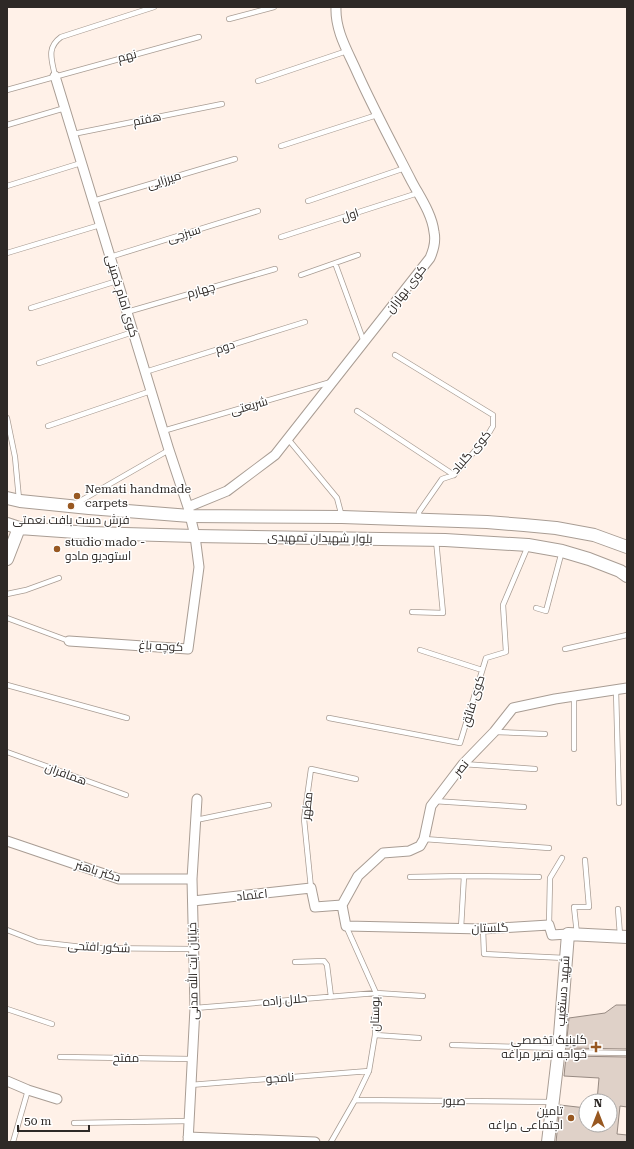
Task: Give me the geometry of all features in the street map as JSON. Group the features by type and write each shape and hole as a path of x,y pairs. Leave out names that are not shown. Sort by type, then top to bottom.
{"main road":[{"name":"بلوار شهیدان تمهیدی","path":"7,498 20,501 71,506 487,522 556,528 594,535 625,545"},
{"name":"بلوار شهیدان تمهیدی","path":"7,524 19,528 90,533 436,540 528,545 562,551 589,559 620,571 627,576"},
{"path":"7,559 19,528"},
{"path":"572,935 624,937"},
{"name":"شهید دستغیب","path":"548,1142 559,1050 566,958 572,935"}],"street":[{"name":"کوی بهاران","path":"189,511 227,491 275,455 430,258 433,250 435,241 431,219 377,115 347,51 336,23 336,7"},
{"name":"کوی امام خمینی","path":"56,76 117,281 189,511 195,536"},
{"name":"کوچه باغ","path":"69,641 188,648 199,567 195,536"},
{"name":"نصر","path":"424,839 431,806 434,801 463,764 494,732 513,708 555,699 627,688"},
{"name":"خیابان آیت الله مدنی","path":"188,1139 195,1008 192,879 197,799"},
{"path":"311,888 315,907 342,905 358,876 383,853 409,851 420,846 424,839"},
{"name":"دکتر باهنر","path":"7,841 119,879 192,879"},
{"name":"اعتماد","path":"193,901 311,888"},
{"name":"بوستان","path":"342,905 346,926"},
{"path":"549,925 552,935 572,935"},
{"name":"گلستان","path":"346,926 483,929 549,925"},
{"path":"7,1081 28,1090 58,1099"},
{"path":"188,1139 315,1142"}],"lane":[{"path":"56,76 52,50 53,45 61,37 154,7"},
{"path":"229,19 274,7"},
{"name":"نهم","path":"7,90 199,36"},
{"path":"258,81 347,51"},
{"name":"هفتم","path":"73,134 222,104"},
{"path":"7,125 65,108"},
{"path":"281,146 377,115"},
{"name":"میرزایی","path":"93,201 235,159"},
{"path":"7,186 81,163"},
{"path":"308,201 405,168"},
{"name":"اول","path":"281,237 418,193"},
{"name":"سبزچی","path":"110,257 258,211"},
{"path":"7,253 100,225"},
{"path":"301,275 358,255"},
{"path":"335,263 364,342"},
{"name":"چهارم","path":"127,312 275,269"},
{"path":"31,308 117,281"},
{"name":"دوم","path":"145,372 305,322"},
{"path":"39,363 133,332"},
{"name":"کوی گلباد","path":"395,355 493,415 493,426 486,438 454,475 442,478 419,512 419,519"},
{"name":"شریعتی","path":"163,431 334,381"},
{"path":"48,426 151,391"},
{"path":"357,411 454,475"},
{"path":"7,418 15,457 20,501"},
{"path":"288,439 337,498 342,516"},
{"path":"71,506 169,450"},
{"path":"412,612 442,614 436,540"},
{"name":"کوی فائق","path":"329,718 460,743 486,658 506,652 503,605 528,545"},
{"path":"536,608 546,611 562,551"},
{"path":"7,594 26,590 59,578"},
{"path":"7,618 69,641"},
{"path":"566,648 627,635"},
{"path":"420,650 482,670"},
{"path":"7,685 127,718"},
{"path":"616,690 619,803"},
{"path":"574,697 574,749"},
{"path":"494,732 545,734"},
{"name":"همافران","path":"7,752 126,795"},
{"path":"463,764 535,769"},
{"name":"مطهر","path":"311,888 304,818 311,769 356,779"},
{"path":"434,801 524,807"},
{"path":"196,820 269,805"},
{"path":"424,839 549,848"},
{"path":"549,925 550,878 562,858"},
{"path":"572,935 574,908 589,907 585,860"},
{"path":"461,928 464,876"},
{"path":"410,877 539,877"},
{"path":"618,909 624,937"},
{"name":"بوستان","path":"332,1142 369,1071 375,1035 376,993 346,926"},
{"path":"483,929 484,954 566,958"},
{"name":"شکور افتحی","path":"7,930 38,942 91,948 193,949"},
{"path":"295,962 324,961 327,965 331,997"},
{"name":"حلال زاده","path":"195,1008 376,993 423,996"},
{"path":"7,1009 52,1024"},
{"path":"375,1035 419,1038"},
{"path":"452,1045 627,1053"},
{"name":"مفتح","path":"60,1057 192,1059"},
{"name":"نامجو","path":"190,1085 369,1071"},
{"path":"13,1142 28,1090"},
{"name":"صبور","path":"355,1100 552,1102"},
{"path":"74,1123 190,1121"}],"building":[{"path":"616,1005 627,1005 627,1049 566,1048 569,1018 605,1013"},
{"path":"566,1056 627,1057 627,1107 620,1106 618,1125 618,1093 598,1093 599,1078 564,1076"},
{"path":"560,1105 578,1107 578,1133 617,1133 627,1135 627,1142 556,1142"}],"place":[{"name":"Nemati handmade carpets","path":"77,496"},
{"name":"فرش دست بافت نعمتی","path":"71,506"},
{"name":"studio mado - استودیو مادو","path":"57,549"},
{"name":"کلینیک تخصصی خواجه نصیر مراغه","path":"596,1047"},
{"name":"تامین اجتماعی مراغه","path":"571,1118"}]}
